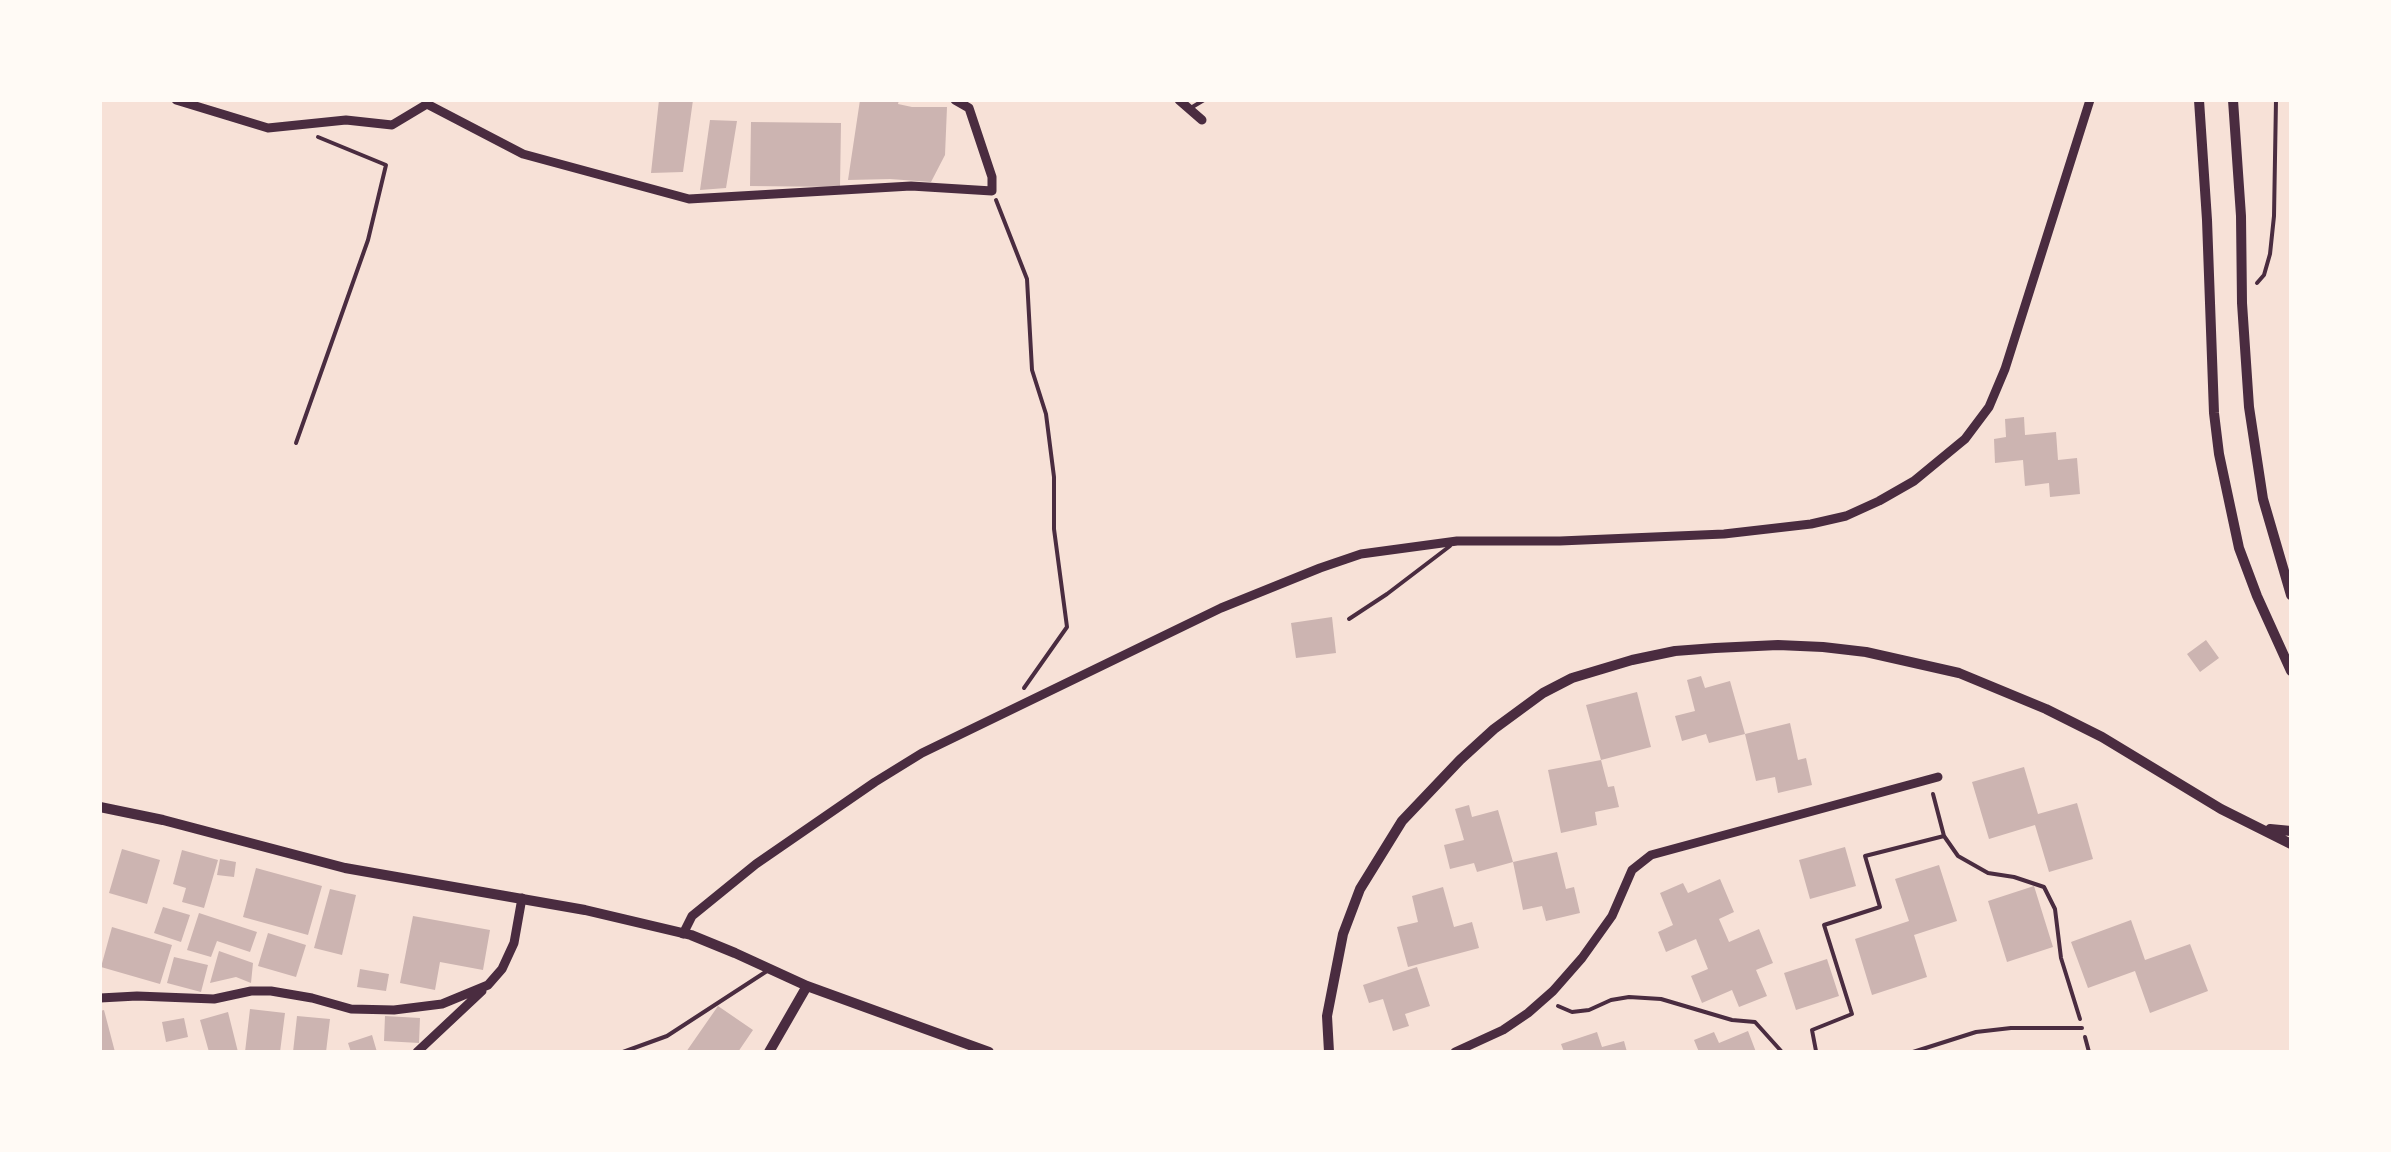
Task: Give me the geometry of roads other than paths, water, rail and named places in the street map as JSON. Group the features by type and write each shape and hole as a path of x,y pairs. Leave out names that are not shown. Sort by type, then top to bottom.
{"street":[{"path":"176,100 268,128 346,120 392,125 427,102 523,154 689,199 911,186 992,191 992,177 970,104 955,100"},
{"path":"1179,100 1202,120"},
{"path":"684,934 692,916 756,864 922,753 1221,608 1320,568 1361,554 1457,541 1724,534 1811,524 1846,516 1879,502 1914,481 1965,439 1989,407 2005,370 2090,100"},
{"path":"2199,100 2219,454 2240,548 2264,614 2291,671"},
{"path":"2233,100 2249,407 2257,465 2277,554 2291,595"},
{"path":"1330,1052 1327,1016 1343,934 1360,889 1402,821 1494,729 1543,693 1572,678 1632,660 1676,652 1778,645 1866,652 1959,672 2102,737 2176,783 2291,844"},
{"path":"1456,1052 1503,1030 1543,1000 1582,958 1612,916 1632,870 1651,855 1934,778"},
{"path":"100,807 345,868 522,898 684,934 735,952 808,986 989,1052"},
{"path":"2250,824 2291,831"},
{"path":"417,1052 502,970 514,942 522,898"},
{"path":"100,998 214,999 271,991 351,1008 394,1010 442,1004 488,985"},
{"path":"769,1052 808,986"}],"lane":[{"path":"1189,109 1204,100"},
{"path":"1349,619 1457,541"},
{"path":"623,1052 667,1036 770,969"},
{"path":"1914,1052 1976,1032 2082,1028"}]}
